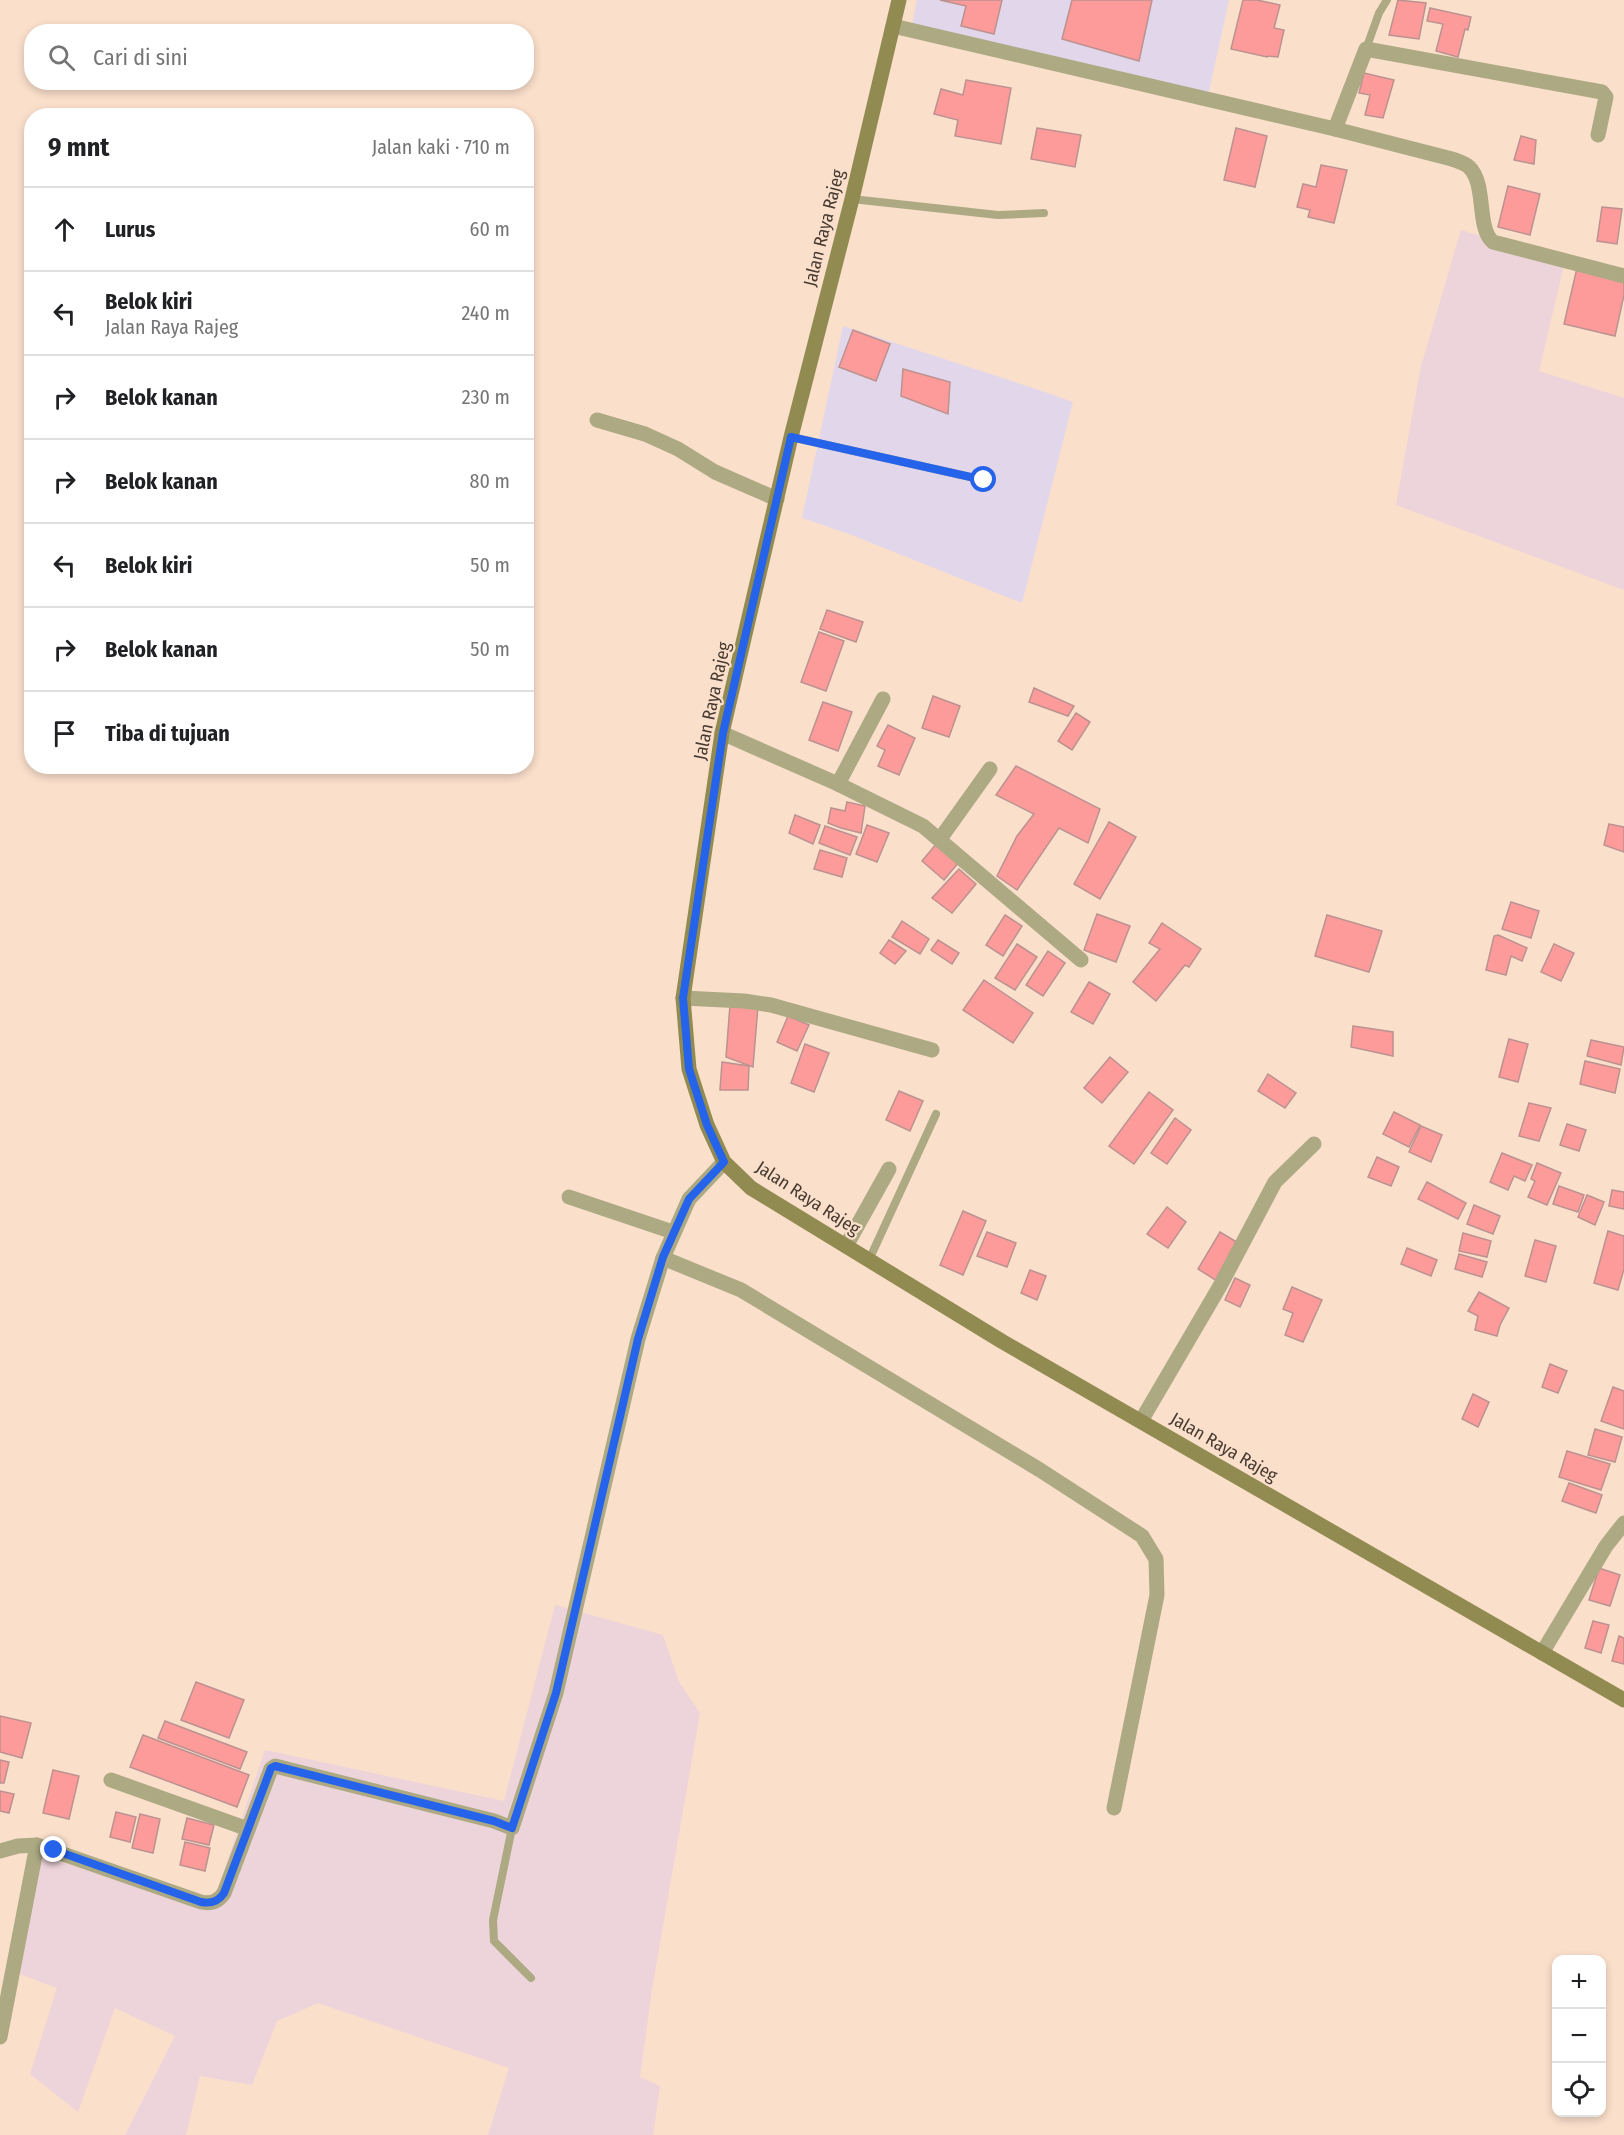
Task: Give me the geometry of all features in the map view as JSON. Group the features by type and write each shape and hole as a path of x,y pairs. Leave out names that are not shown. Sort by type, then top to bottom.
{"main road":[{"name":"Jalan Raya Rajeg","path":"899,0 852,199 791,437 723,733 683,998 689,1069 707,1125 724,1162 751,1188 1003,1341 1624,1700"}],"street":[{"path":"893,26 1335,129 1452,159 1469,166 1478,181 1486,234 1492,242 1624,276"},
{"path":"1335,129 1366,49 1602,92 1606,97 1598,135"},
{"path":"597,420 645,434 678,449 715,472 777,499"},
{"path":"838,784 883,699"},
{"path":"723,733 838,784 923,826 1081,960"},
{"path":"940,839 990,769"},
{"path":"683,998 744,1001 771,1005 932,1050"},
{"path":"1142,1422 1220,1286 1275,1182 1314,1144"},
{"path":"0,1851 18,1845 37,1845 209,1903 221,1898 224,1893 271,1768 275,1766 494,1821 512,1828 556,1693 638,1339 663,1257 689,1199 724,1162"},
{"path":"846,1246 889,1168"},
{"path":"569,1197 673,1232"},
{"path":"663,1257 741,1290 1040,1470 1142,1536 1156,1559 1157,1595 1114,1808"},
{"path":"1542,1653 1606,1546 1624,1523"},
{"path":"111,1780 248,1829"},
{"path":"0,2037 37,1845"}],"lane":[{"path":"1366,49 1378,13 1387,0"},
{"path":"852,199 998,215 1044,213"},
{"path":"791,437 984,480"},
{"path":"869,1260 936,1114"},
{"path":"512,1828 493,1920 494,1941 531,1978"}],"shaded area":[{"path":"917,0 1229,0 1208,96 912,25"},
{"path":"1461,230 1565,261 1539,371 1624,398 1624,590 1396,505 1421,366"},
{"path":"843,326 1073,402 1022,603 849,534 802,518"},
{"path":"555,1605 663,1635 679,1682 700,1713 652,1989 640,2077 660,2086 653,2135 488,2135 509,2068 318,2003 277,2021 252,2085 200,2076 186,2135 125,2135 175,2036 115,2008 78,2112 30,2074 57,1988 9,1970 31,1852 211,1909 265,1750 504,1801"}],"building":[{"path":"940,0 1002,0 994,34 961,26 966,6"},
{"path":"1072,0 1152,0 1139,61 1062,39"},
{"path":"1243,0 1257,0 1280,5 1274,28 1284,30 1278,57 1267,57 1231,49"},
{"path":"1398,0 1426,3 1419,39 1389,35"},
{"path":"1430,8 1471,17 1468,30 1465,29 1458,57 1436,51 1443,24 1427,21"},
{"path":"1364,73 1394,80 1383,118 1365,115 1370,95 1359,93"},
{"path":"966,80 1011,88 1001,144 955,136 958,120 934,114 941,89 963,95"},
{"path":"1037,128 1081,135 1075,167 1031,159"},
{"path":"1236,128 1267,136 1255,187 1224,180"},
{"path":"1521,136 1536,140 1534,164 1514,160"},
{"path":"1321,165 1347,170 1334,223 1308,217 1310,210 1297,207 1303,184 1316,187"},
{"path":"1508,186 1540,194 1530,235 1498,227"},
{"path":"1602,207 1622,209 1617,244 1597,241"},
{"path":"1577,268 1624,279 1624,295 1615,336 1564,324"},
{"path":"853,330 890,344 876,381 839,367"},
{"path":"903,369 950,382 948,414 901,396"},
{"path":"827,610 863,622 856,642 820,629"},
{"path":"819,632 844,641 826,691 801,682"},
{"path":"1034,688 1074,706 1068,716 1029,702"},
{"path":"933,696 960,706 949,737 922,728"},
{"path":"823,702 852,712 838,751 809,740"},
{"path":"1076,713 1090,722 1072,750 1058,741"},
{"path":"888,725 915,738 899,775 878,766 885,750 877,746"},
{"path":"1016,766 1100,809 1088,843 1059,828 1017,890 997,876 1017,836 1034,814 996,795"},
{"path":"847,802 865,806 861,833 828,823 831,808 845,811"},
{"path":"795,815 820,825 813,844 789,833"},
{"path":"1109,822 1136,837 1100,899 1074,884"},
{"path":"1609,824 1624,827 1624,852 1604,845"},
{"path":"867,825 889,833 877,862 856,854"},
{"path":"825,826 857,837 850,855 819,843"},
{"path":"937,843 959,862 944,880 922,861"},
{"path":"820,850 847,858 842,877 814,869"},
{"path":"959,869 976,884 952,913 932,898"},
{"path":"1511,902 1539,911 1531,938 1502,929"},
{"path":"1097,914 1130,926 1116,962 1084,950"},
{"path":"1005,915 1022,926 1003,956 986,945"},
{"path":"1327,915 1382,931 1369,972 1315,956"},
{"path":"902,921 929,939 920,954 892,937"},
{"path":"1162,923 1201,949 1189,967 1185,965 1156,1001 1133,982 1160,949 1149,943"},
{"path":"1498,935 1527,948 1522,961 1511,956 1506,975 1486,970 1494,936"},
{"path":"889,940 906,951 895,964 880,953"},
{"path":"938,940 959,953 952,964 931,950"},
{"path":"1017,944 1037,957 1015,990 995,978"},
{"path":"1554,944 1574,953 1561,981 1541,972"},
{"path":"1048,951 1065,963 1043,996 1026,985"},
{"path":"984,980 1033,1013 1013,1043 963,1010"},
{"path":"1089,982 1110,994 1093,1024 1071,1012"},
{"path":"730,1005 758,1006 753,1067 726,1057"},
{"path":"788,1016 809,1025 797,1051 777,1042"},
{"path":"1353,1026 1393,1032 1393,1056 1351,1047"},
{"path":"1509,1039 1528,1044 1518,1082 1499,1077"},
{"path":"1591,1040 1624,1047 1621,1065 1587,1056"},
{"path":"805,1044 829,1053 814,1092 791,1083"},
{"path":"1110,1057 1128,1072 1102,1103 1084,1088"},
{"path":"1585,1061 1620,1069 1615,1093 1580,1084"},
{"path":"722,1062 749,1066 748,1090 720,1090"},
{"path":"1268,1074 1296,1093 1285,1108 1258,1091"},
{"path":"899,1091 923,1101 910,1131 886,1120"},
{"path":"1149,1092 1173,1110 1134,1164 1109,1146"},
{"path":"1529,1103 1551,1108 1539,1141 1519,1136"},
{"path":"1394,1112 1420,1125 1409,1147 1383,1134"},
{"path":"1175,1118 1191,1130 1167,1164 1151,1153"},
{"path":"1567,1124 1586,1130 1579,1151 1560,1145"},
{"path":"1421,1126 1442,1135 1431,1162 1409,1152"},
{"path":"1502,1153 1532,1165 1525,1181 1514,1176 1508,1190 1490,1182"},
{"path":"1377,1157 1399,1167 1391,1186 1368,1177"},
{"path":"1537,1163 1561,1173 1547,1205 1528,1197 1535,1181 1531,1179"},
{"path":"1427,1182 1466,1203 1458,1219 1418,1199"},
{"path":"1559,1186 1584,1195 1578,1212 1553,1204"},
{"path":"1612,1190 1624,1192 1624,1209 1609,1206"},
{"path":"1587,1195 1604,1202 1595,1225 1578,1217"},
{"path":"1474,1205 1500,1216 1493,1234 1467,1224"},
{"path":"1167,1207 1186,1222 1168,1248 1147,1234"},
{"path":"963,1211 986,1221 963,1275 940,1265"},
{"path":"1608,1231 1624,1236 1624,1269 1618,1290 1594,1283"},
{"path":"987,1232 1016,1243 1007,1267 977,1256"},
{"path":"1220,1232 1240,1244 1217,1281 1198,1269"},
{"path":"1463,1233 1491,1241 1487,1257 1459,1251"},
{"path":"1535,1240 1556,1246 1546,1282 1525,1276"},
{"path":"1407,1248 1437,1260 1431,1276 1401,1264"},
{"path":"1459,1254 1487,1262 1482,1277 1455,1269"},
{"path":"1030,1270 1046,1276 1037,1300 1021,1293"},
{"path":"1235,1278 1250,1285 1240,1307 1225,1300"},
{"path":"1292,1287 1322,1300 1303,1342 1285,1335 1293,1313 1283,1309"},
{"path":"1479,1292 1509,1308 1497,1336 1475,1330 1478,1316 1468,1311"},
{"path":"1550,1364 1567,1371 1558,1393 1542,1387"},
{"path":"1613,1387 1624,1391 1624,1429 1601,1421"},
{"path":"1473,1394 1489,1402 1478,1427 1462,1419"},
{"path":"1595,1429 1622,1437 1615,1462 1588,1455"},
{"path":"1567,1451 1610,1464 1601,1490 1559,1477"},
{"path":"1569,1483 1602,1495 1596,1513 1562,1501"},
{"path":"1599,1568 1620,1575 1610,1606 1589,1600"},
{"path":"1593,1621 1609,1625 1601,1653 1585,1648"},
{"path":"1619,1636 1624,1638 1624,1664 1612,1661"},
{"path":"196,1682 244,1700 229,1738 181,1720"},
{"path":"0,1716 31,1723 22,1758 0,1752"},
{"path":"165,1721 247,1752 240,1769 158,1738"},
{"path":"143,1735 249,1775 237,1807 130,1767"},
{"path":"0,1760 9,1762 4,1783 0,1783"},
{"path":"53,1770 79,1776 69,1819 43,1813"},
{"path":"0,1791 14,1794 9,1813 0,1811"},
{"path":"116,1812 136,1817 130,1842 110,1837"},
{"path":"140,1814 160,1819 153,1853 132,1848"},
{"path":"187,1818 214,1825 209,1845 182,1839"},
{"path":"185,1842 210,1848 205,1871 180,1865"}],"route":[{"path":"54,1850 201,1902 216,1901 224,1893 271,1768 275,1766 494,1821 512,1828 556,1693 638,1339 663,1257 689,1199 724,1162 707,1125 689,1069 683,998 723,733 791,437 984,480"}]}
